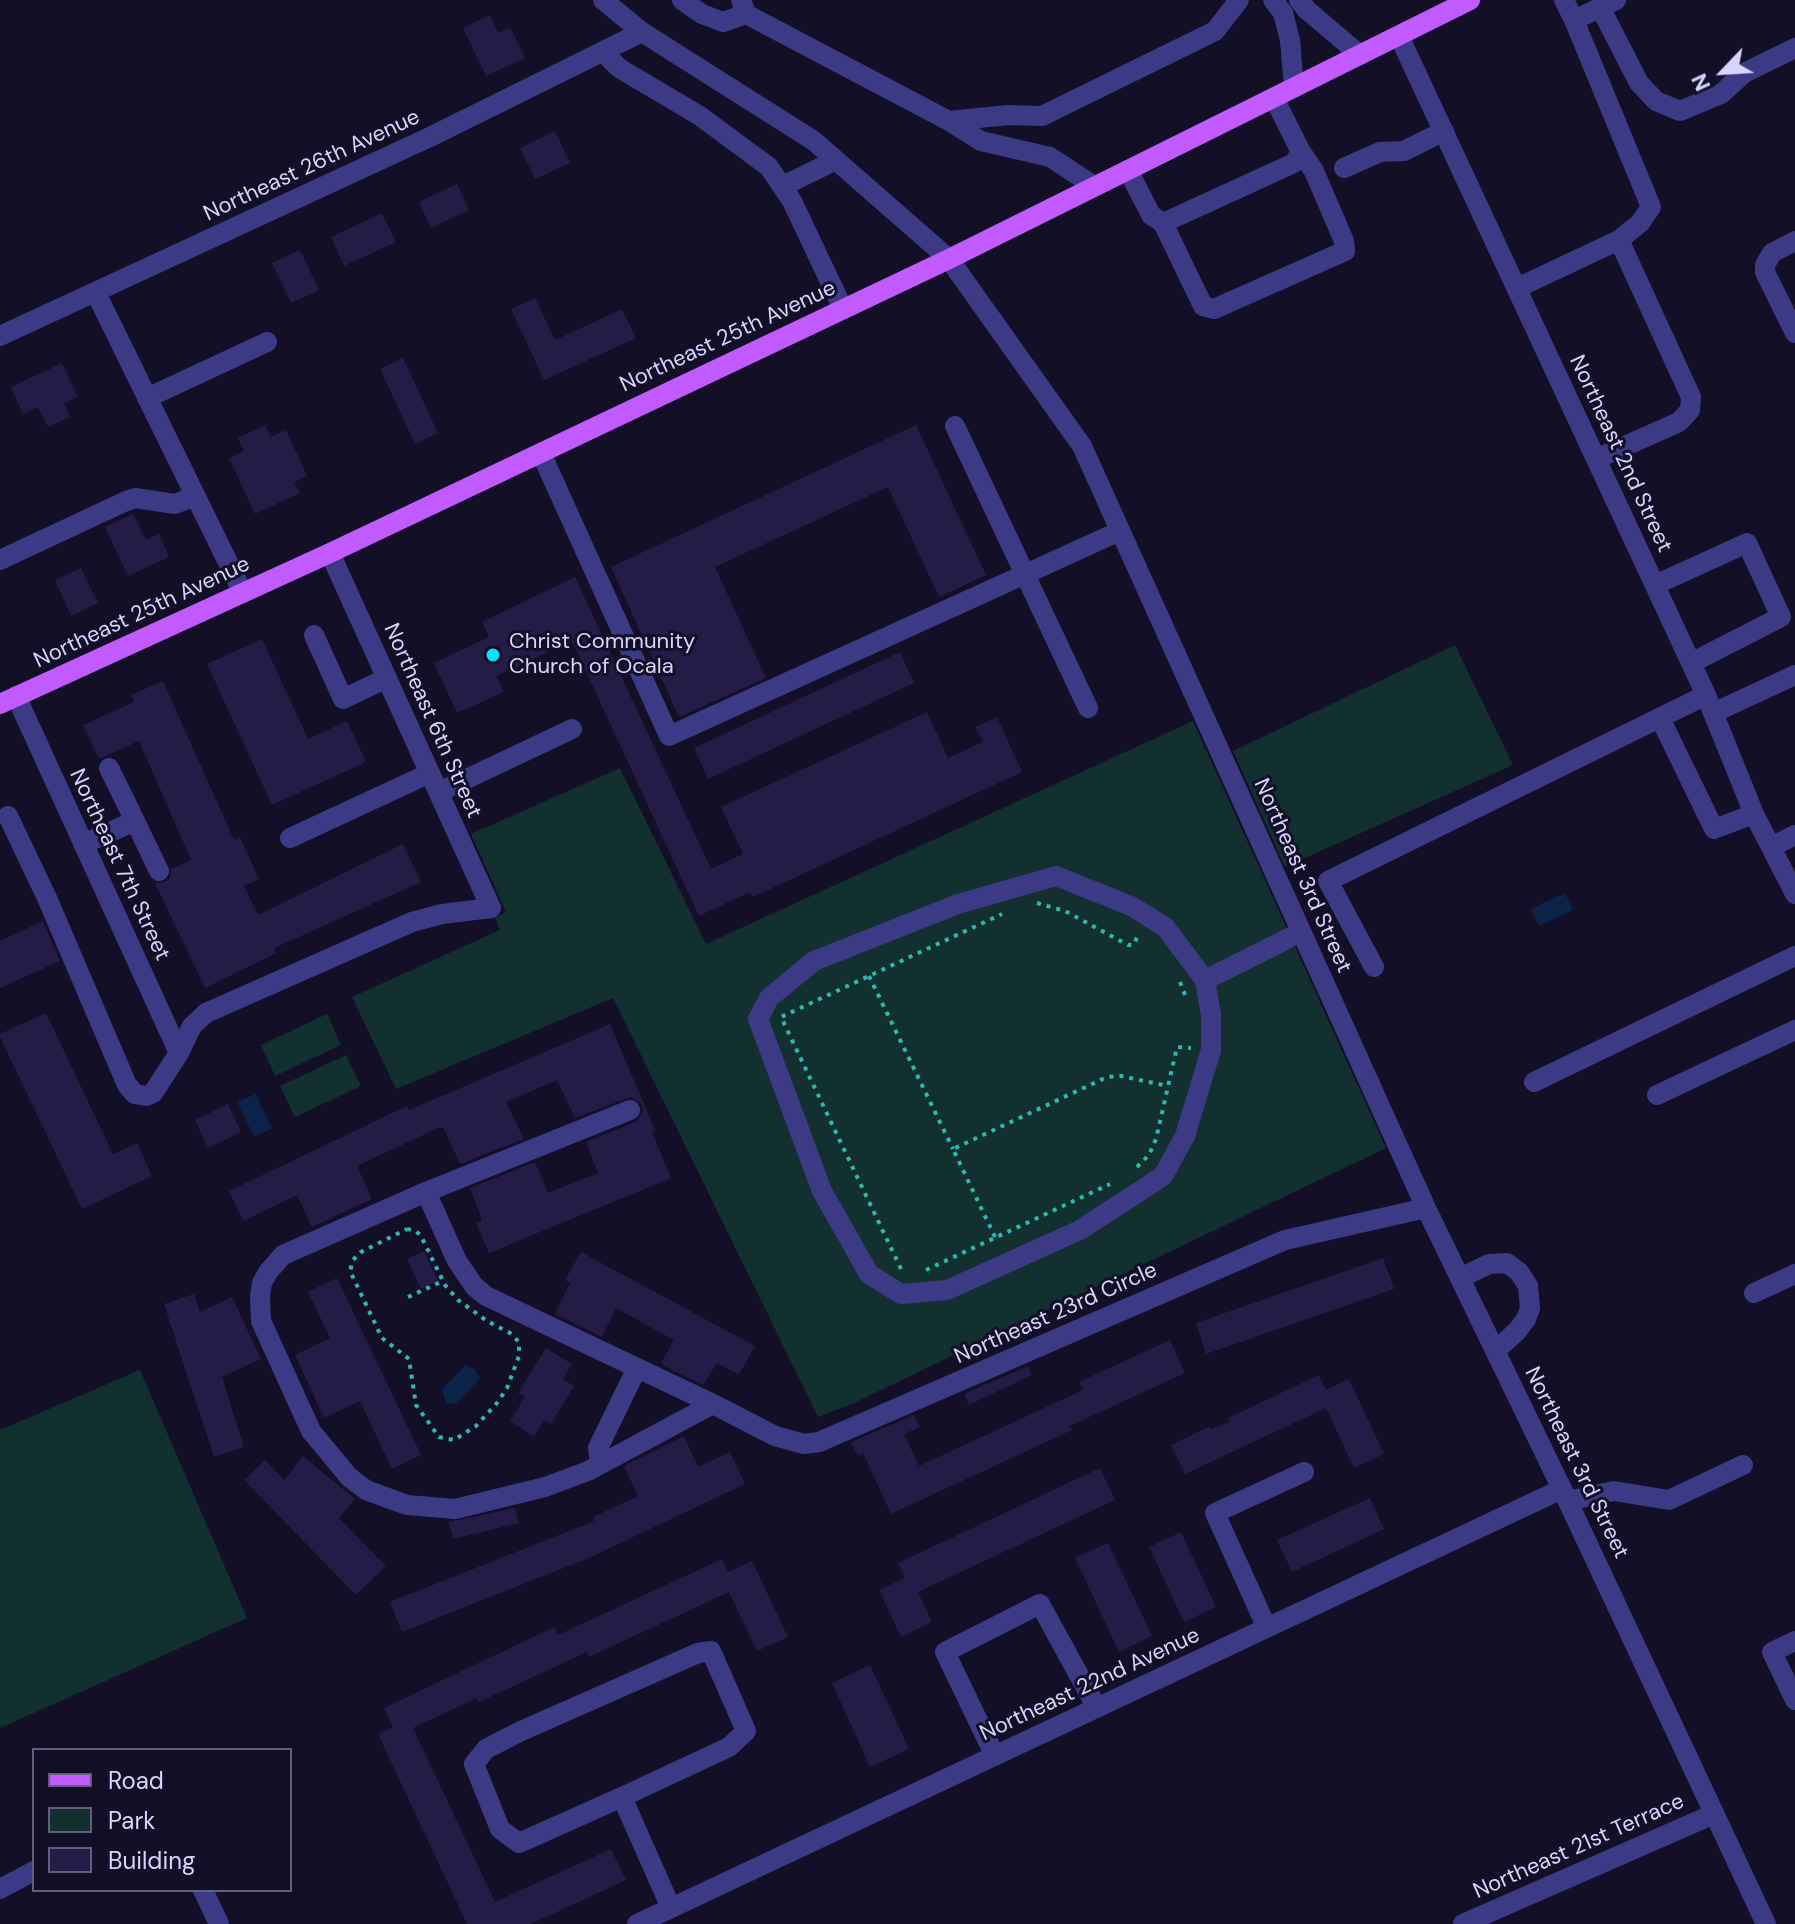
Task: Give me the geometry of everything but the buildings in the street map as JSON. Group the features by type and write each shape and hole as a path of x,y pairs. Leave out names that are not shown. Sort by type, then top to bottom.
{"main road":[{"name":"Northeast 25th Avenue","path":"8,700 330,553 949,259 1470,0"}],"street":[{"name":"Northeast 3rd Street","path":"603,0 642,32 814,141 949,259 1082,446 1426,1208 1565,1495 1766,1924"},
{"path":"682,0 702,14 723,22 744,7 981,141 1050,157 1094,186"},
{"path":"949,121 1008,115 1042,116 1215,31 1239,0"},
{"path":"1273,0 1283,13 1290,40 1294,88"},
{"path":"1299,0 1360,55"},
{"path":"1517,288 1619,240 1640,223 1651,207 1564,0"},
{"path":"1574,20 1608,4 1639,83 1656,101 1680,111 1721,94 1744,73 1795,48"},
{"name":"Northeast 26th Avenue","path":"0,336 432,136 642,32"},
{"name":"Northeast 2nd Street","path":"1399,36 1691,663 1754,814 1795,894"},
{"path":"603,52 619,68 700,116 769,167 783,186 843,309"},
{"path":"1128,170 1151,215 1163,223 1203,306 1214,309 1345,251 1344,241 1314,171 1274,98"},
{"path":"1344,168 1380,152 1404,151 1444,131"},
{"path":"1163,223 1294,163 1301,152"},
{"path":"783,186 836,160"},
{"path":"1596,459 1679,422 1690,410 1691,397 1619,240"},
{"path":"1795,241 1772,253 1765,265 1765,272 1795,333"},
{"path":"96,293 243,593"},
{"path":"147,398 267,342"},
{"path":"955,426 1088,708"},
{"path":"541,453 669,736 1120,531"},
{"path":"0,560 135,498 175,504 195,496"},
{"path":"1655,585 1747,543 1781,617 1691,663"},
{"name":"Northeast 6th Street","path":"179,1053 192,1026 199,1018 219,1007 412,922 452,912 491,908 330,553"},
{"path":"314,635 343,699 387,678"},
{"path":"1374,967 1328,881 1660,718 1795,675"},
{"name":"Northeast 7th Street","path":"8,700 83,844 179,1053"},
{"path":"1660,718 1714,829 1754,814"},
{"path":"439,792 572,729"},
{"path":"109,768 159,871"},
{"path":"290,838 430,773"},
{"path":"8,816 47,898 127,1085 135,1094 146,1096 153,1093 179,1053"},
{"path":"83,844 135,821"},
{"path":"1771,847 1795,835"},
{"path":"1056,876 1131,906 1165,927 1205,980 1211,1015 1211,1050 1185,1136 1163,1176 1080,1230 947,1290 909,1286 901,1294 869,1274 822,1191 758,1019 769,998 814,961 958,904 1056,876"},
{"path":"1205,980 1301,932"},
{"path":"1534,1082 1795,956"},
{"path":"1657,1095 1795,1030"},
{"path":"630,1110 426,1192 283,1255 268,1272 260,1296 261,1321 311,1431 335,1463 366,1490 407,1505 455,1509 545,1487 600,1464 713,1404"},
{"name":"Northeast 23rd Circle","path":"426,1192 465,1274 486,1296 775,1436 804,1444 819,1442 1285,1240 1426,1208"},
{"path":"1460,1278 1489,1264 1507,1263 1519,1272 1528,1286 1530,1308 1526,1319 1495,1351"},
{"path":"1754,1293 1795,1274"},
{"path":"600,1464 598,1448 637,1368"},
{"name":"Northeast 22nd Avenue","path":"637,1924 1267,1628 1565,1495 1614,1491 1669,1500 1743,1465"},
{"path":"1267,1628 1215,1513 1304,1472"},
{"path":"995,1756 945,1652 1040,1604 1097,1708"},
{"path":"1795,1641 1772,1652 1795,1700"},
{"path":"711,1651 746,1731 729,1747 622,1797 519,1843 500,1829 474,1764 486,1749 519,1732 698,1653 711,1651"},
{"path":"622,1797 671,1908"},
{"name":"Northeast 21st Terrace","path":"1463,1924 1714,1814"},
{"path":"0,1889 32,1872"},
{"path":"204,1892 219,1924"}],"path":[{"path":"1023,904 1052,905 1128,945 1133,945 1142,931 1148,935"},
{"path":"1011,910 781,1017 909,1286 995,1238 1115,1182"},
{"path":"869,976 995,1238"},
{"path":"1178,978 1188,1001"},
{"path":"1129,1175 1149,1155 1156,1139 1177,1047 1196,1046"},
{"path":"953,1149 1107,1077 1121,1076 1168,1086"},
{"path":"411,1229 421,1236 443,1281 458,1300 510,1333 519,1342 520,1349 515,1370 497,1403 464,1436 446,1440 432,1430 416,1405 409,1359 382,1338 350,1271 353,1260 361,1252 411,1229"},
{"path":"408,1297 452,1277"}],"green space":[{"path":"1455,645 1513,765 1285,867 1233,751"},
{"path":"1193,721 1386,1148 854,1403 818,1417 613,998 396,1089 352,997 500,930 495,918 506,912 471,834 620,768 706,944"},
{"path":"327,1014 341,1045 275,1076 261,1045"},
{"path":"346,1055 361,1086 295,1117 280,1086"},
{"path":"140,1370 247,1618 0,1728 0,1430"}],"water":[{"path":"1565,893 1573,910 1539,926 1530,909"},
{"path":"256,1094 272,1129 254,1137 237,1102"},
{"path":"466,1365 474,1369 480,1378 457,1404 446,1403 442,1389"}],"place":[{"name":"Christ Community Church of Ocala","path":"493,655"}]}
